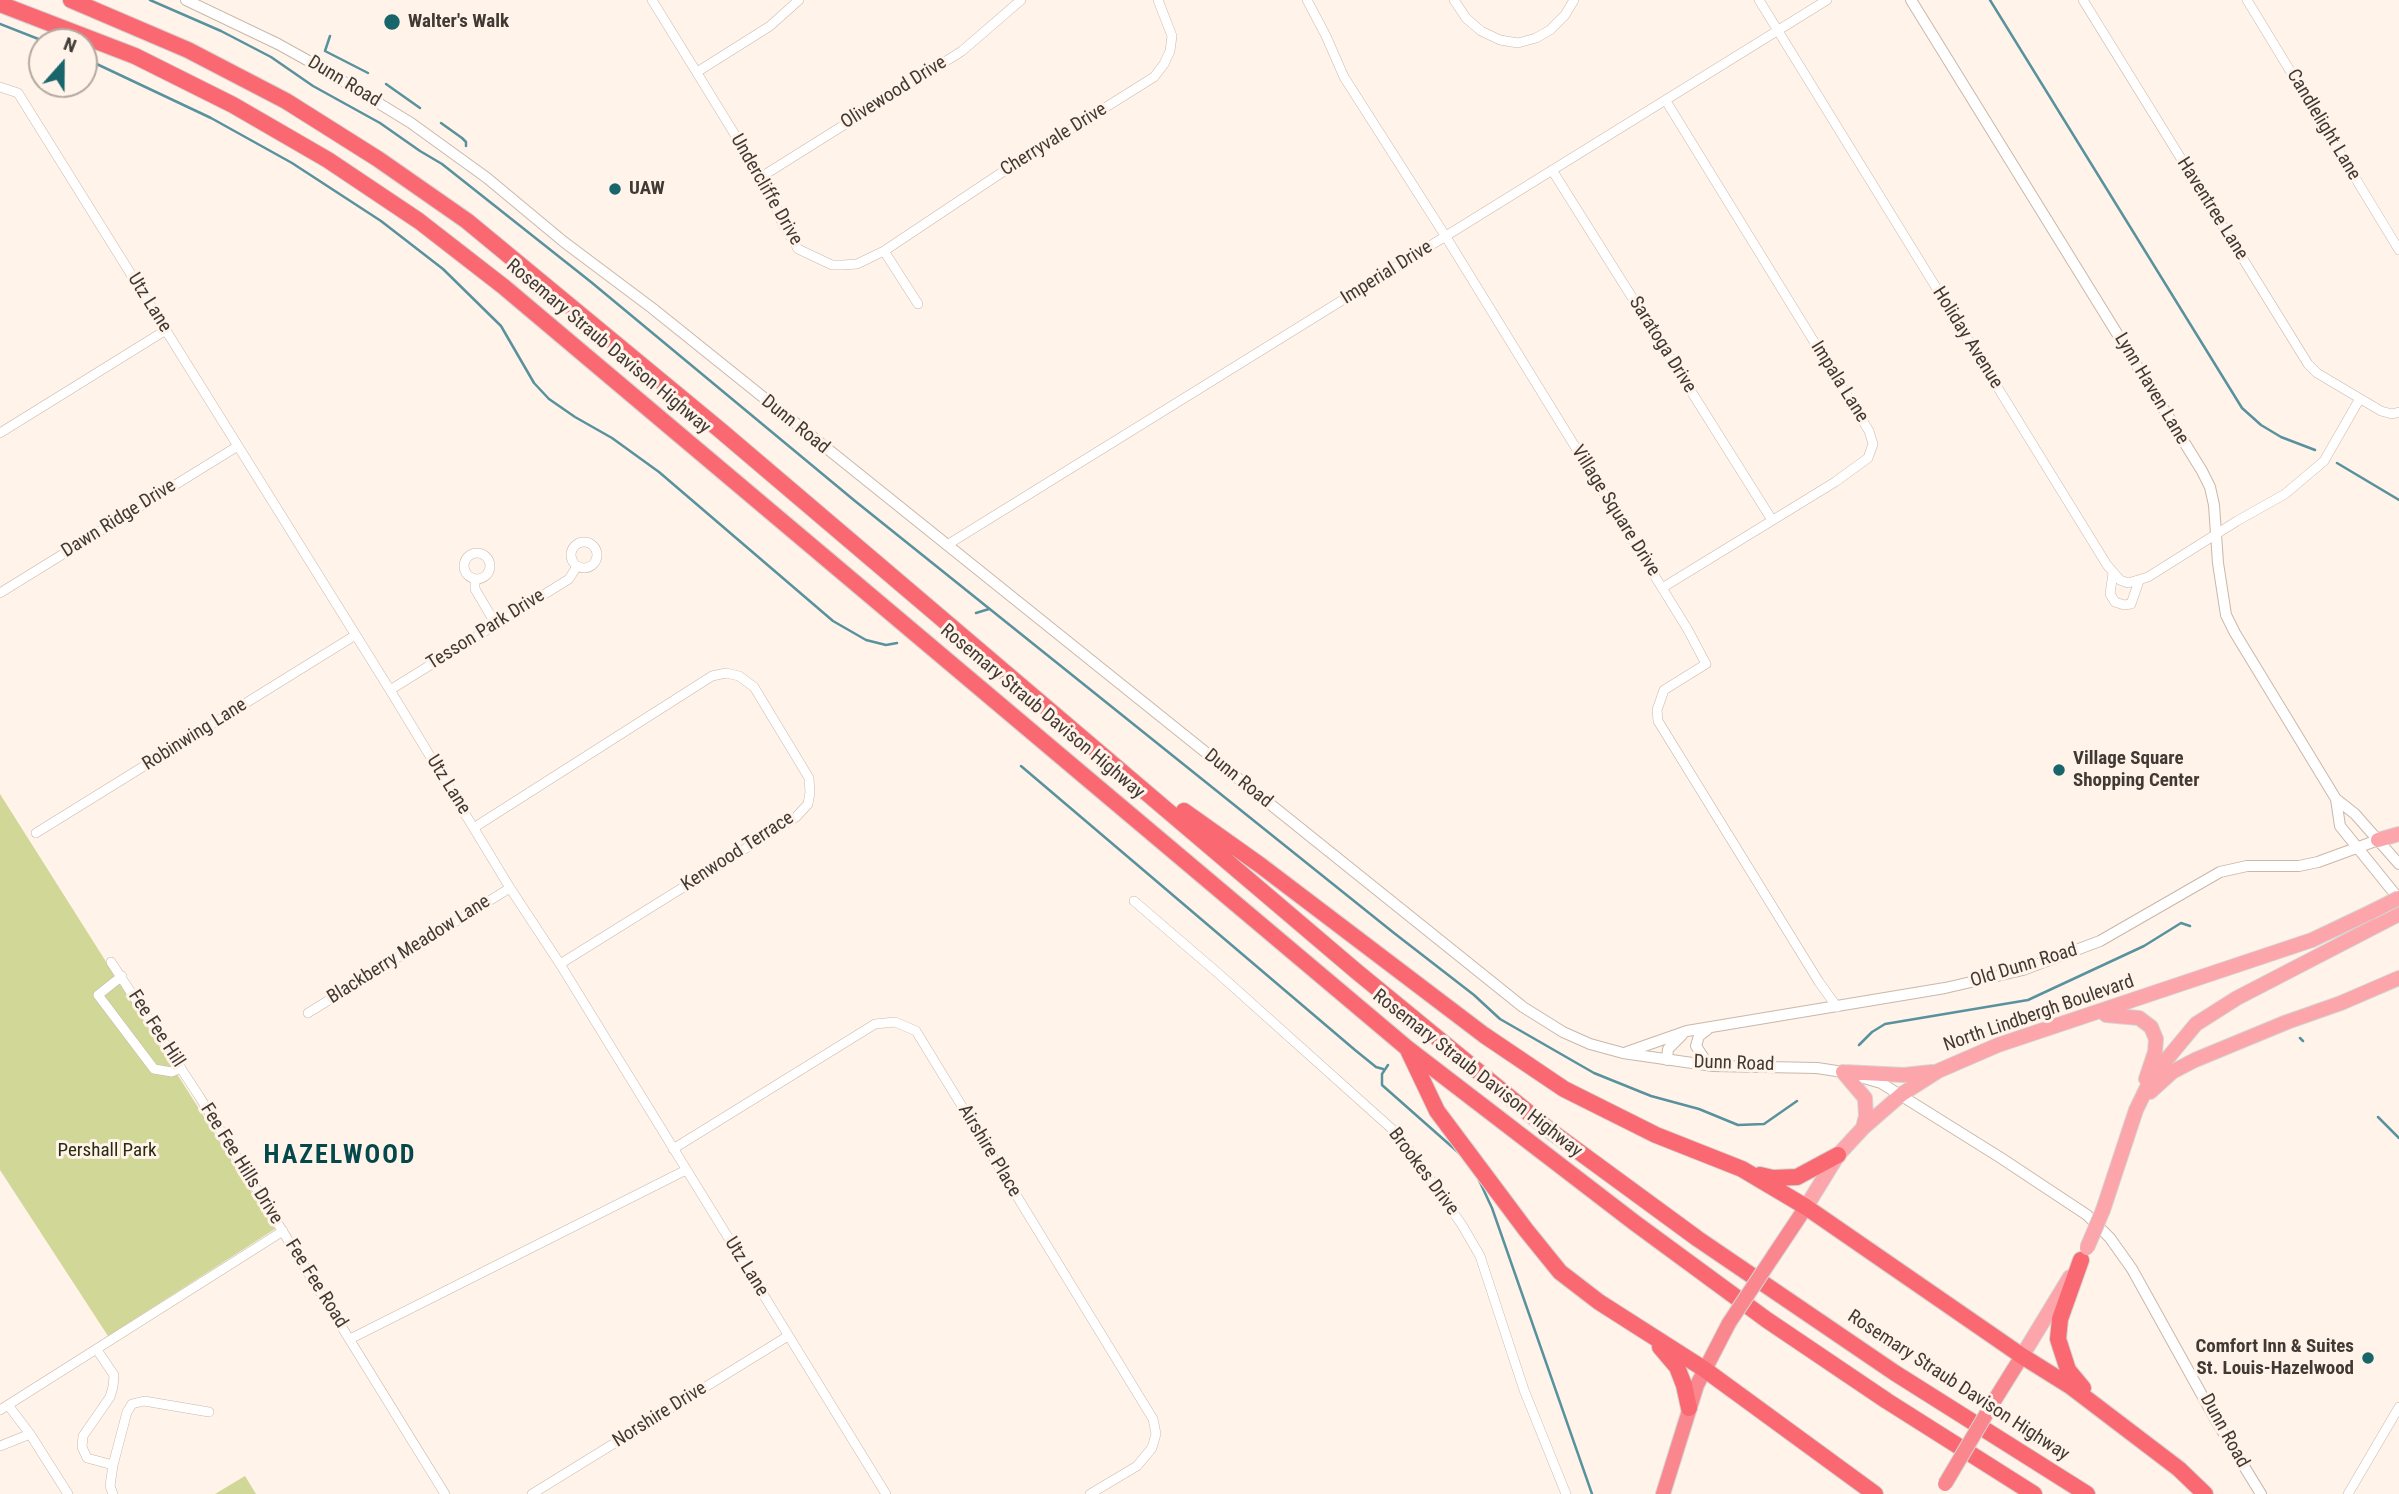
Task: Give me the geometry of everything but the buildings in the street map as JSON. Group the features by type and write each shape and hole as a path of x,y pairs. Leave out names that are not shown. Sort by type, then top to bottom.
{"highway":[{"name":"Rosemary Straub Davison Highway","path":"71,0 188,50 274,95 333,129 445,205 710,421 1457,1056 1584,1157 1698,1239 1895,1373 2087,1494"},
{"name":"Rosemary Straub Davison Highway","path":"0,4 135,56 233,105 340,167 451,244 1407,1048 1634,1223 1756,1312 1887,1401 2034,1494"},
{"path":"1105,755 1260,865 1484,1035 1564,1089 1656,1135 1749,1173 1806,1207 2022,1356 2070,1386 2179,1469 2205,1494"},
{"path":"1407,1048 1437,1111 1560,1272 1599,1302 1704,1369 1875,1494"},
{"path":"1749,1173 1773,1178 1797,1177 1838,1155"},
{"path":"1772,1187 1799,1187 1838,1155"},
{"name":"North Lindbergh Boulevard","path":"1663,1494 1704,1369 1730,1323 1806,1207"},
{"path":"2084,1254 2060,1319 2058,1339 2062,1355 2078,1384 2129,1430"},
{"path":"1637,1326 1677,1367 1689,1408"},
{"name":"North Lindbergh Boulevard","path":"1942,1489 2022,1356"}],"main road":[{"path":"2378,840 2399,834"},
{"name":"North Lindbergh Boulevard","path":"2022,1356 2084,1254 2103,1210 2136,1110 2152,1077 2196,1024 2376,918 2399,899"},
{"name":"North Lindbergh Boulevard","path":"1806,1207 1838,1155 1863,1128 1902,1094 1938,1071 1998,1045 2376,918 2399,914"},
{"path":"2136,1110 2163,1079 2194,1060 2399,978"},
{"path":"2094,1014 2139,1018 2151,1027 2156,1039 2155,1052 2136,1110"},
{"path":"1843,1072 1904,1075 1938,1071"},
{"path":"1843,1072 1865,1098 1866,1116 1863,1128"}],"street":[{"name":"Dunn Road","path":"187,0 323,69 411,123 487,178 1505,995 1563,1032 1590,1044 1623,1053 1713,1066 1784,1066 1843,1072 1881,1083 2076,1208 2110,1238 2132,1269 2218,1424 2261,1494"},
{"name":"Undercliffe Drive","path":"652,0 761,177 798,249 832,265 857,264 884,251"},
{"path":"697,72 770,26 799,0"},
{"name":"Cherryvale Drive","path":"884,251 1004,171 1154,78 1164,64 1172,36 1158,0"},
{"name":"Village Square Drive","path":"1307,0 1344,77 1446,237 1706,664 1664,690 1657,710 1658,722 1837,1007"},
{"path":"1454,0 1466,18 1481,31 1500,40 1518,43 1536,38 1550,30 1565,15 1574,0"},
{"name":"Holiday Avenue","path":"1759,0 2113,573"},
{"name":"Imperial Drive","path":"947,545 1826,0"},
{"name":"Lynn Haven Lane","path":"1911,0 2210,486 2226,615 2336,799 2355,814 2399,864"},
{"name":"Haventree Lane","path":"2083,0 2308,364 2317,373 2360,400 2381,411 2392,414 2399,412"},
{"name":"Candlelight Lane","path":"2247,0 2399,250"},
{"name":"Olivewood Drive","path":"761,177 962,51 1015,2"},
{"name":"Utz Lane","path":"1,87 18,93 886,1494"},
{"name":"Impala Lane","path":"1662,588 1853,469 1868,457 1873,444 1869,431 1666,101"},
{"name":"Saratoga Drive","path":"1552,170 1772,520"},
{"path":"884,251 918,304"},
{"path":"0,433 166,330"},
{"path":"2113,573 2128,583 2140,581 2284,494 2324,461 2360,400"},
{"name":"Dawn Ridge Drive","path":"0,593 238,446"},
{"name":"Tesson Park Drive","path":"390,690 569,579 577,566"},
{"path":"2113,573 2110,594 2115,602 2124,606 2131,604 2140,581"},
{"path":"475,579 475,589 495,623"},
{"name":"Robinwing Lane","path":"36,833 354,636"},
{"name":"Kenwood Terrace","path":"475,827 712,677 726,673 740,676 754,687 809,778 808,804 796,817 560,964"},
{"name":"Lynn Haven Lane","path":"2336,799 2340,825 2399,899"},
{"name":"Old Dunn Road","path":"1623,1053 1687,1031 1837,1007 2023,970 2100,941 2220,872 2247,866 2309,864 2378,840"},
{"name":"Blackberry Meadow Lane","path":"308,1013 510,888"},
{"name":"Brookes Drive","path":"1134,901 1392,1129 1411,1152 1462,1225 1480,1256 1524,1390 1566,1494"},
{"name":"Fee Fee Hill","path":"111,962 199,1096"},
{"path":"122,976 98,995 154,1069 172,1072 181,1068"},
{"name":"Airshire Place","path":"673,1149 875,1024 895,1023 916,1031 1153,1419 1156,1434 1152,1448 1137,1466 1090,1494"},
{"path":"1708,1028 1699,1036 1696,1046 1705,1060 1713,1066"},
{"path":"1667,1060 1668,1049 1687,1031"},
{"name":"Fee Fee Hills Drive","path":"199,1096 283,1231"},
{"name":"Fee Fee Road","path":"4,1408 283,1231 350,1339 686,1170"},
{"name":"Norshire Drive","path":"532,1494 788,1336"},
{"path":"350,1339 445,1494"},
{"path":"97,1350 114,1375 113,1387 110,1397 83,1436 82,1447 87,1458 113,1465"},
{"path":"113,1494 110,1486 113,1465 127,1412 132,1404 144,1402 209,1412"},
{"path":"2348,1494 2399,1407"},
{"path":"4,1408 30,1434 68,1494"},
{"path":"0,1446 30,1434"}],"green space":[{"name":"Pershall Park","path":"0,794 275,1229 108,1336 0,1170"},
{"path":"245,1476 256,1494 215,1494"}],"waterway":[{"path":"150,0 221,31 271,57 313,86 380,123 442,164 591,282 855,501 1474,995 1500,1019 1594,1073 1651,1096 1699,1109 1738,1125 1764,1124 1797,1101"},
{"path":"1990,0 2242,408 2261,425 2281,437 2315,450"},
{"path":"0,24 28,35"},
{"path":"330,36 325,51 368,73"},
{"path":"98,65 211,118 292,163 381,221 443,269 501,326 534,383 549,399 612,438 659,472 833,621 866,640 886,645 897,643"},
{"path":"386,84 420,108"},
{"path":"441,123 462,138 466,146"},
{"path":"2337,463 2399,500"},
{"path":"976,613 989,609"},
{"path":"1021,766 1355,1050 1376,1067 1383,1069"},
{"path":"1859,1045 1885,1024 2028,1000 2144,946 2181,923 2190,926"},
{"path":"2300,1038 2303,1041"},
{"path":"1388,1065 1382,1074 1382,1085 1459,1153"},
{"path":"2378,1117 2399,1138"},
{"path":"1478,1178 1492,1208 1592,1494"}],"place":[{"name":"Walter's Walk","path":"392,22"},
{"name":"UAW","path":"615,189"},
{"name":"Village Square Shopping Center","path":"2059,770"},
{"name":"Comfort Inn & Suites St. Louis-Hazelwood","path":"2368,1358"}],"district":[{"name":"HAZELWOOD","path":"340,1156"}]}
